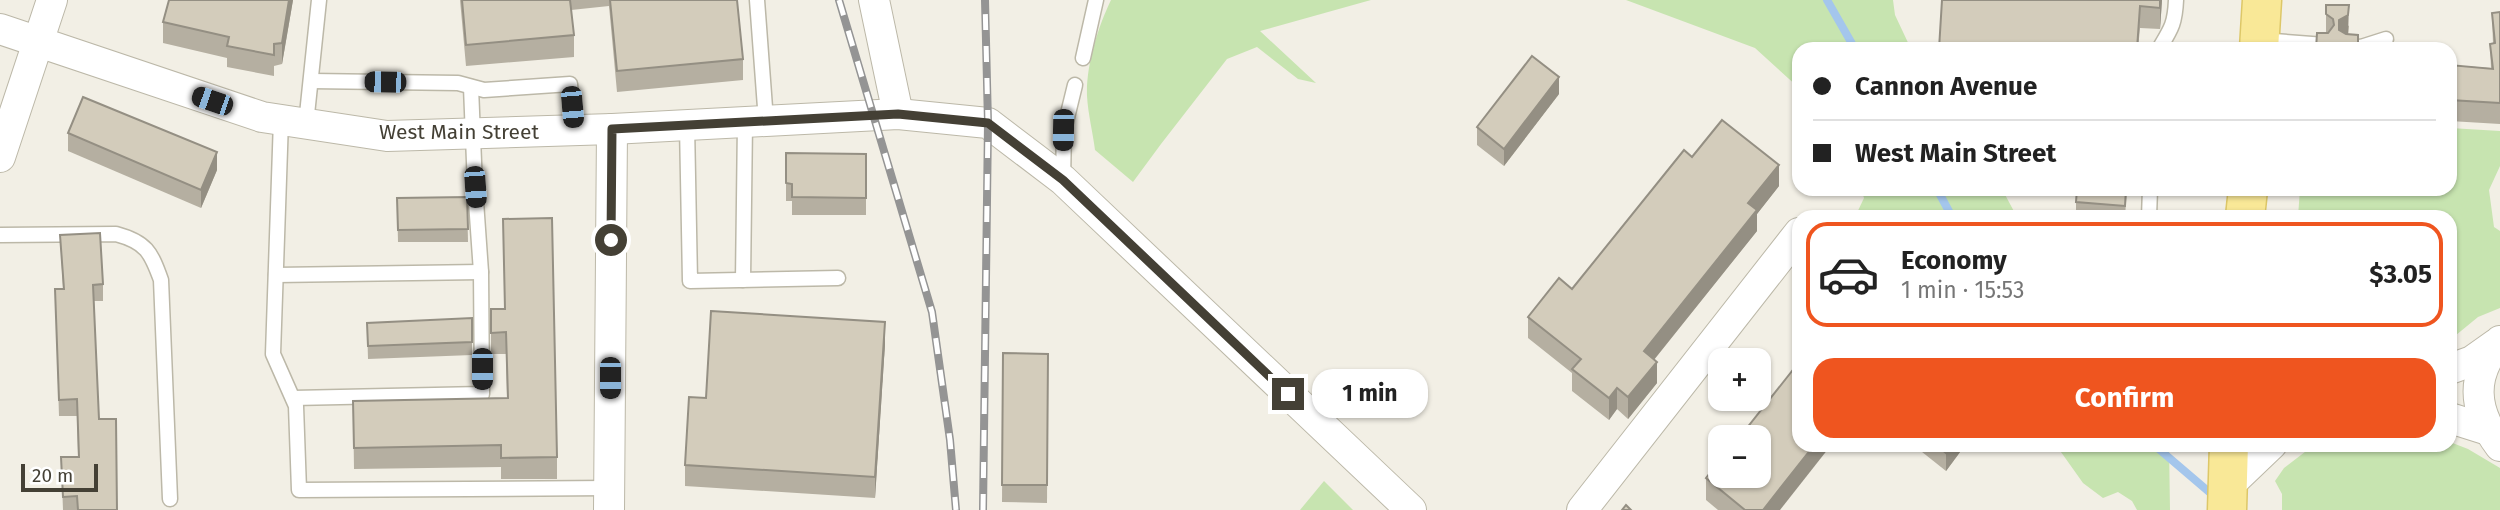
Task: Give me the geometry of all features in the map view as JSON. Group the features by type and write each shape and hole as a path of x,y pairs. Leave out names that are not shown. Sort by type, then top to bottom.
{"main road":[{"path":"2259,42 2262,0"},
{"path":"2227,499 2229,452"}],"street":[{"path":"0,157 52,0"},
{"path":"874,0 898,114"},
{"name":"West Main Street","path":"0,29 262,117 387,136 574,131 898,114 988,123 1063,180 1411,510"},
{"path":"609,499 612,129"},
{"path":"1582,510 1792,242"},
{"path":"2457,366 2472,361 2500,341"},
{"path":"2494,438 2480,413 2479,384 2487,357 2500,341"},
{"path":"2457,421 2494,438"},
{"path":"2227,499 2265,452"}],"lane":[{"path":"319,0 311,81 294,122 276,275 274,354 296,406 299,490 609,499"},
{"path":"743,280 756,122 757,0"},
{"path":"1083,58 1096,0"},
{"path":"2164,42 2175,20 2176,0"},
{"path":"2377,42 2386,39"},
{"path":"311,81 458,83 484,90 570,84 574,131"},
{"path":"1063,180 1063,130 1075,85"},
{"path":"293,398 482,394 481,272 471,87"},
{"path":"687,125 690,281 838,278"},
{"path":"0,235 116,234 134,239 144,246 161,280 170,499"},
{"path":"276,275 481,272"}],"green space":[{"path":"1111,0 1371,0 1260,31 1316,83 1298,79 1257,47 1227,59 1133,182 1095,150 1088,103 1087,84 1091,59 1097,34"},
{"path":"1626,0 1893,0 1895,15 1908,42 1792,42 1792,82 1755,48"},
{"path":"2457,128 2500,131 2500,166 2489,190 2494,227 2500,231 2500,308 2478,317 2457,334 2457,210 2298,210 2300,196 2457,196"},
{"path":"1863,196 2006,196 2013,210 1858,210"},
{"path":"2457,445 2500,468 2500,510 2282,510 2282,494 2275,481 2284,468 2305,452 2457,452"},
{"path":"2061,452 2169,452 2170,510 2137,510 2132,501 2118,492 2103,498 2083,483"},
{"path":"1324,481 1353,510 1300,510"}],"building":[{"path":"169,0 289,0 282,43 274,44 274,55 227,46 229,37 163,22"},
{"path":"462,0 570,0 574,35 466,45"},
{"path":"610,0 737,0 743,59 617,71"},
{"path":"1942,0 2160,0 2160,8 2140,6 2137,42 1939,42"},
{"path":"2326,5 2349,5 2348,15 2339,20 2339,30 2358,35 2358,42 2316,42 2317,33 2328,33 2334,25 2333,19 2326,14"},
{"path":"2500,12 2500,103 2457,100 2457,66 2493,69 2490,44 2495,43 2492,13"},
{"path":"1532,56 1559,77 1504,149 1477,127"},
{"path":"83,97 217,152 201,190 68,133"},
{"path":"1722,120 1779,165 1748,203 1757,210 1644,351 1657,362 1628,397 1617,388 1609,398 1572,369 1581,359 1528,317 1559,278 1572,289 1684,150 1692,157"},
{"path":"786,153 866,154 866,198 792,197 792,184 786,183"},
{"path":"2076,196 2126,196 2125,206 2076,202"},
{"path":"467,197 468,229 398,230 397,198"},
{"path":"552,218 557,457 501,458 501,445 354,448 353,401 508,398 506,332 491,333 491,309 505,309 503,219"},
{"path":"100,233 103,284 93,285 99,419 116,419 117,510 78,510 77,496 63,497 61,457 79,457 77,399 59,400 55,289 64,289 60,235"},
{"path":"711,311 885,322 875,477 685,465 689,397 706,398"},
{"path":"472,318 472,342 368,346 367,323"},
{"path":"1003,353 1048,354 1047,485 1002,485"},
{"path":"1792,371 1792,452 1809,452 1763,510 1745,510 1718,488 1771,488 1771,425 1749,425 1760,411 1771,411 1771,398"}],"waterway":[{"path":"1827,0 1851,42"},
{"path":"1941,196 1948,210"},
{"path":"2162,452 2215,497"}],"railway":[{"path":"839,0 932,312 950,440 956,510"},
{"path":"983,510 988,123 985,0"}],"route":[{"path":"611,240 612,129 898,114 988,123 1063,180 1288,394"}]}
